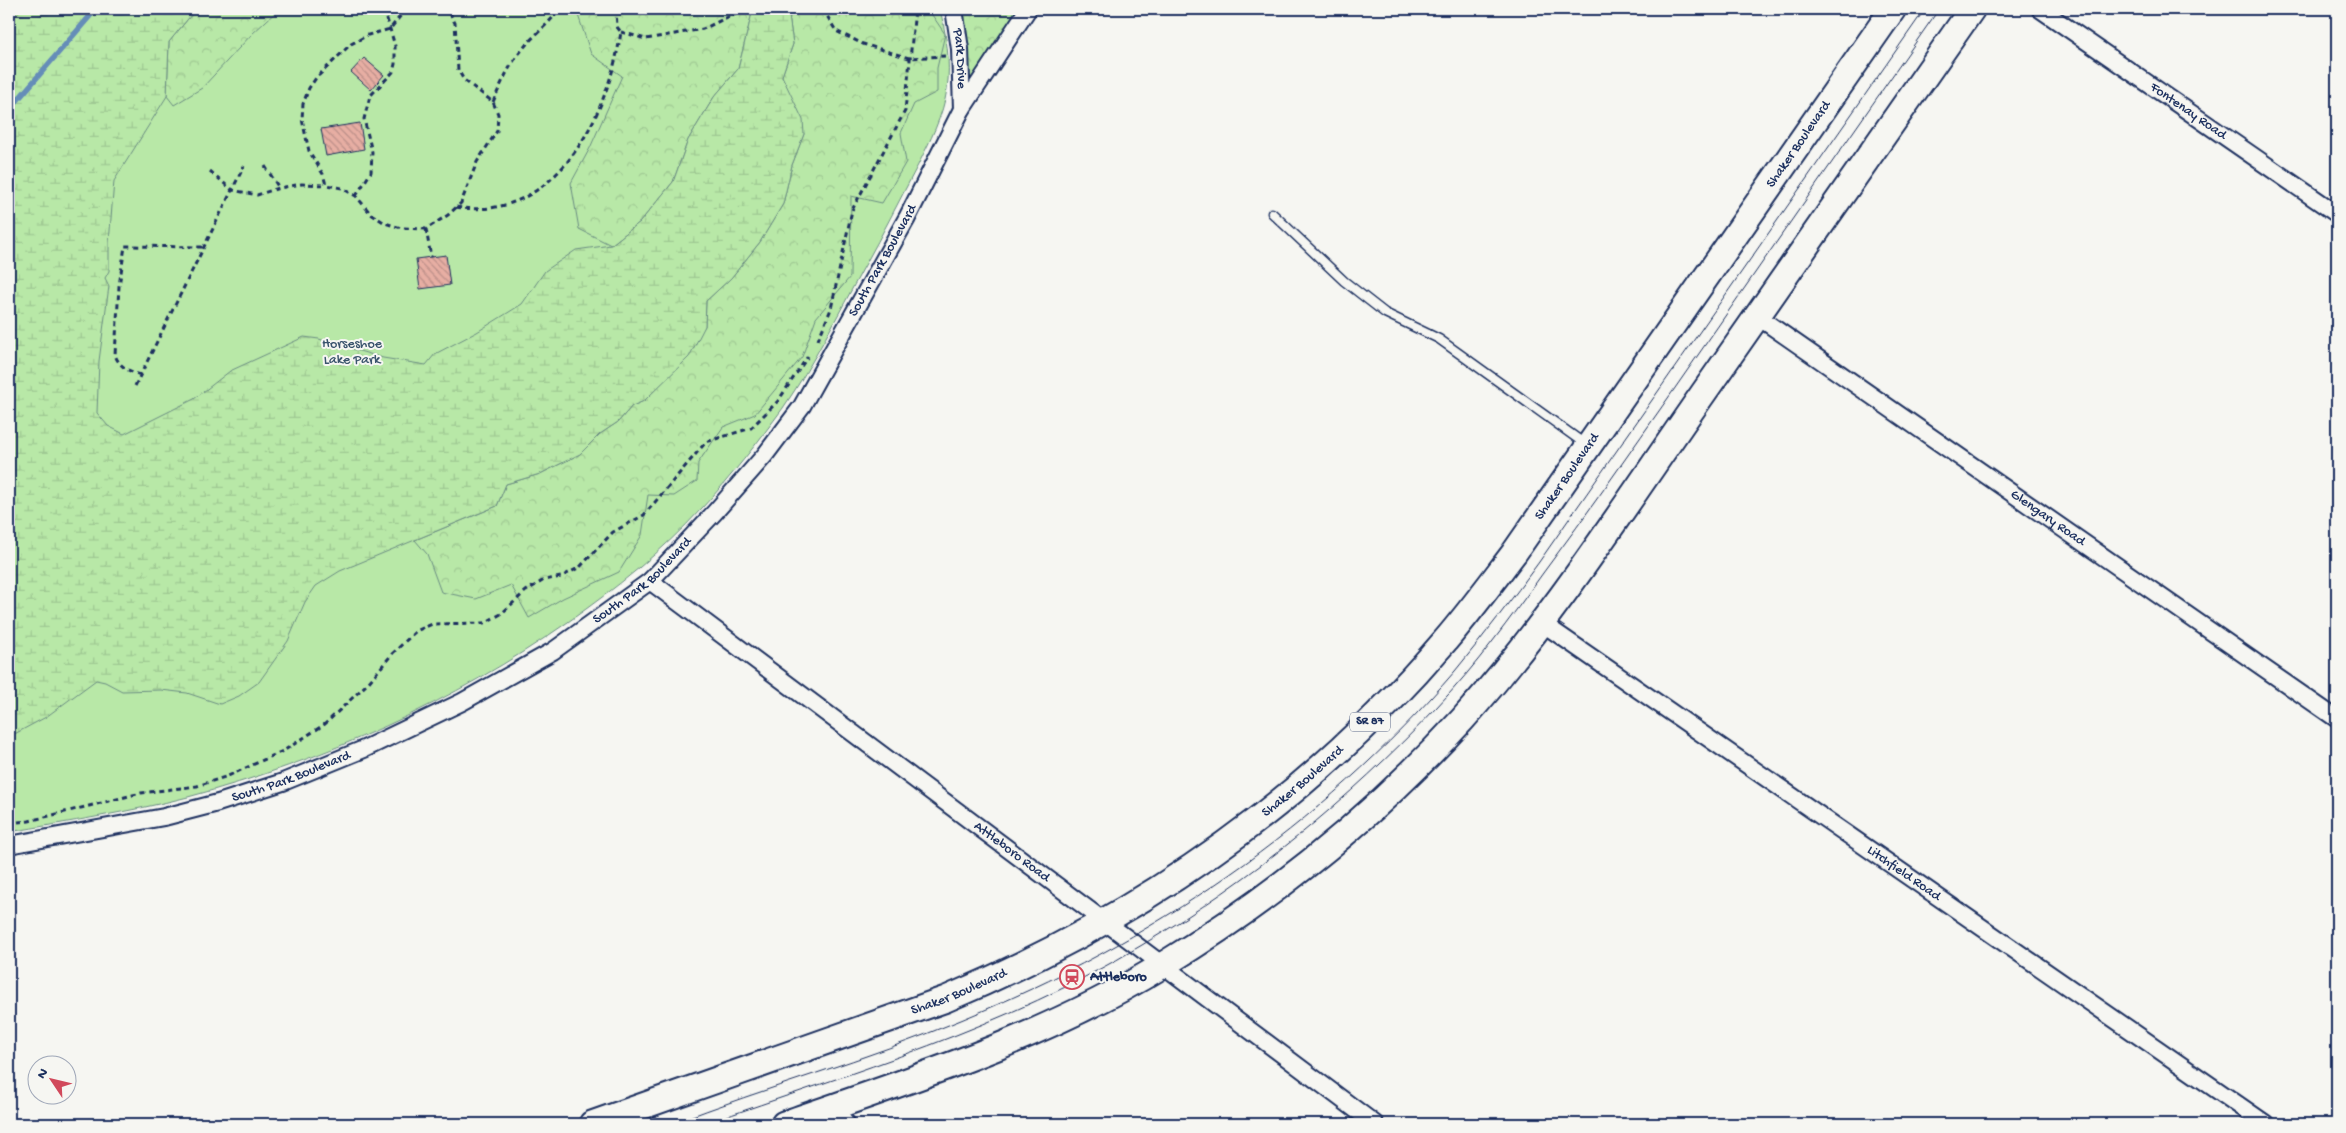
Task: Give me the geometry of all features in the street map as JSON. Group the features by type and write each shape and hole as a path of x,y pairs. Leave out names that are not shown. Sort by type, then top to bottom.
{"main road":[{"name":"Shaker Boulevard","path":"592,1124 946,999 1004,974 1103,922 1184,873 1234,839 1288,796 1362,730 1414,675 1469,612 1514,552 1893,9"},
{"path":"784,1124 839,1116 997,1048 1107,996 1162,965 1283,882 1362,818 1462,719 1542,623 1972,9"}],"street":[{"name":"Park Drive","path":"954,9 961,55 962,109"},
{"name":"South Park Boulevard","path":"9,845 164,816 218,803 283,782 364,749 462,702 553,651 650,581 727,499 765,455 802,406 907,218 962,109 1028,9"},
{"name":"Fontenay Road","path":"2040,9 2337,214"},
{"name":"Glengary Road","path":"1757,316 2337,720"},
{"name":"Attleboro Road","path":"650,581 1375,1124"},
{"name":"Litchfield Road","path":"1542,623 2266,1124"}],"lane":[{"path":"1272,213 1344,281 1385,312 1439,339 1588,446"}],"path":[{"path":"356,196 371,172 372,152 364,118 370,96 393,72 395,64 395,46 384,9"},
{"path":"326,185 305,138 302,119 303,104 316,78 351,44 376,32 390,29 406,9"},
{"path":"210,171 232,190 256,195 302,184 342,188 356,196 371,214 385,223 401,228 426,229 448,216 461,203 477,162 497,130 498,114 493,102 464,80 458,70 455,23 450,13 442,9"},
{"path":"493,102 504,76 521,50 545,28 559,9"},
{"path":"616,9 617,27 621,32 646,39 680,31 703,29 740,11 740,9"},
{"path":"823,9 836,31 863,44 909,58 961,55"},
{"path":"813,348 831,309 852,210 905,111 915,9"},
{"path":"456,207 495,207 526,198 561,169 580,146 602,106 612,79 621,32"},
{"path":"135,386 202,247 244,166"},
{"path":"265,166 279,188"},
{"path":"426,229 431,257"},
{"path":"141,375 124,368 118,363 115,356 118,286 125,246 202,247"},
{"path":"9,823 29,821 141,793 197,786 228,776 284,750 325,724 368,683 393,653 416,631 432,624 484,623 501,614 526,591 544,580 561,577 580,567 613,532 644,515 706,442 751,428 778,401 809,355"}],"green space":[{"name":"Horseshoe Lake Park","path":"9,9 940,9 947,49 948,79 942,109 923,156 815,356 783,408 713,496 671,540 621,583 568,622 480,678 386,726 338,747 288,766 188,797 121,812 9,832"},
{"path":"9,9 196,9 169,42 167,96 114,181 109,243 109,271 105,278 109,286 99,361 97,413 108,426 124,434 194,399 230,371 304,337 319,339 383,358 426,365 435,354 477,332 522,304 545,271 576,250 611,245 640,222 673,182 688,140 714,97 738,69 753,9 788,9 793,44 782,76 803,120 804,134 792,165 783,204 760,242 731,278 706,301 705,326 689,357 644,401 632,406 618,422 600,434 580,454 540,474 506,484 497,506 340,571 316,586 305,602 288,641 259,682 239,696 220,704 187,693 161,690 122,691 105,682 96,680 46,717 9,737"},
{"path":"196,9 279,9 252,34 202,88 174,105 167,96 169,42"},
{"path":"576,9 753,9 738,69 714,97 688,140 673,182 640,222 611,245 579,229 571,183 590,148 622,76 591,54"},
{"path":"788,9 928,9 945,34 937,68 937,92 914,104 901,133 906,162 882,203 851,196 850,277 816,318 802,357 755,414 723,427 698,463 697,481 674,496 648,495 642,535 619,572 563,598 529,618 511,585 476,599 441,592 427,554 415,540 497,506 506,484 540,474 580,454 600,434 618,422 632,406 644,401 660,385 705,326 706,301 731,278 760,242 783,204 792,165 804,134 782,76 793,44"},
{"path":"954,9 1028,9 962,109"}],"building":[{"path":"364,58 384,75 371,90 351,72"},
{"path":"360,123 364,149 326,156 321,129"},
{"path":"446,255 450,285 420,289 416,259"}],"waterway":[{"path":"9,110 96,9"}],"tram line":[{"path":"671,1124 853,1061 961,1020 1031,989 1099,955 1165,917 1229,875 1289,830 1348,781 1403,728 1455,671 1519,590 1925,9"},
{"path":"705,1124 928,1046 1038,1000 1091,974 1182,920 1260,866 1369,775 1451,692 1505,625 1625,460 1939,9"}],"place":[{"name":"Attleboro","path":"1072,977"}]}
